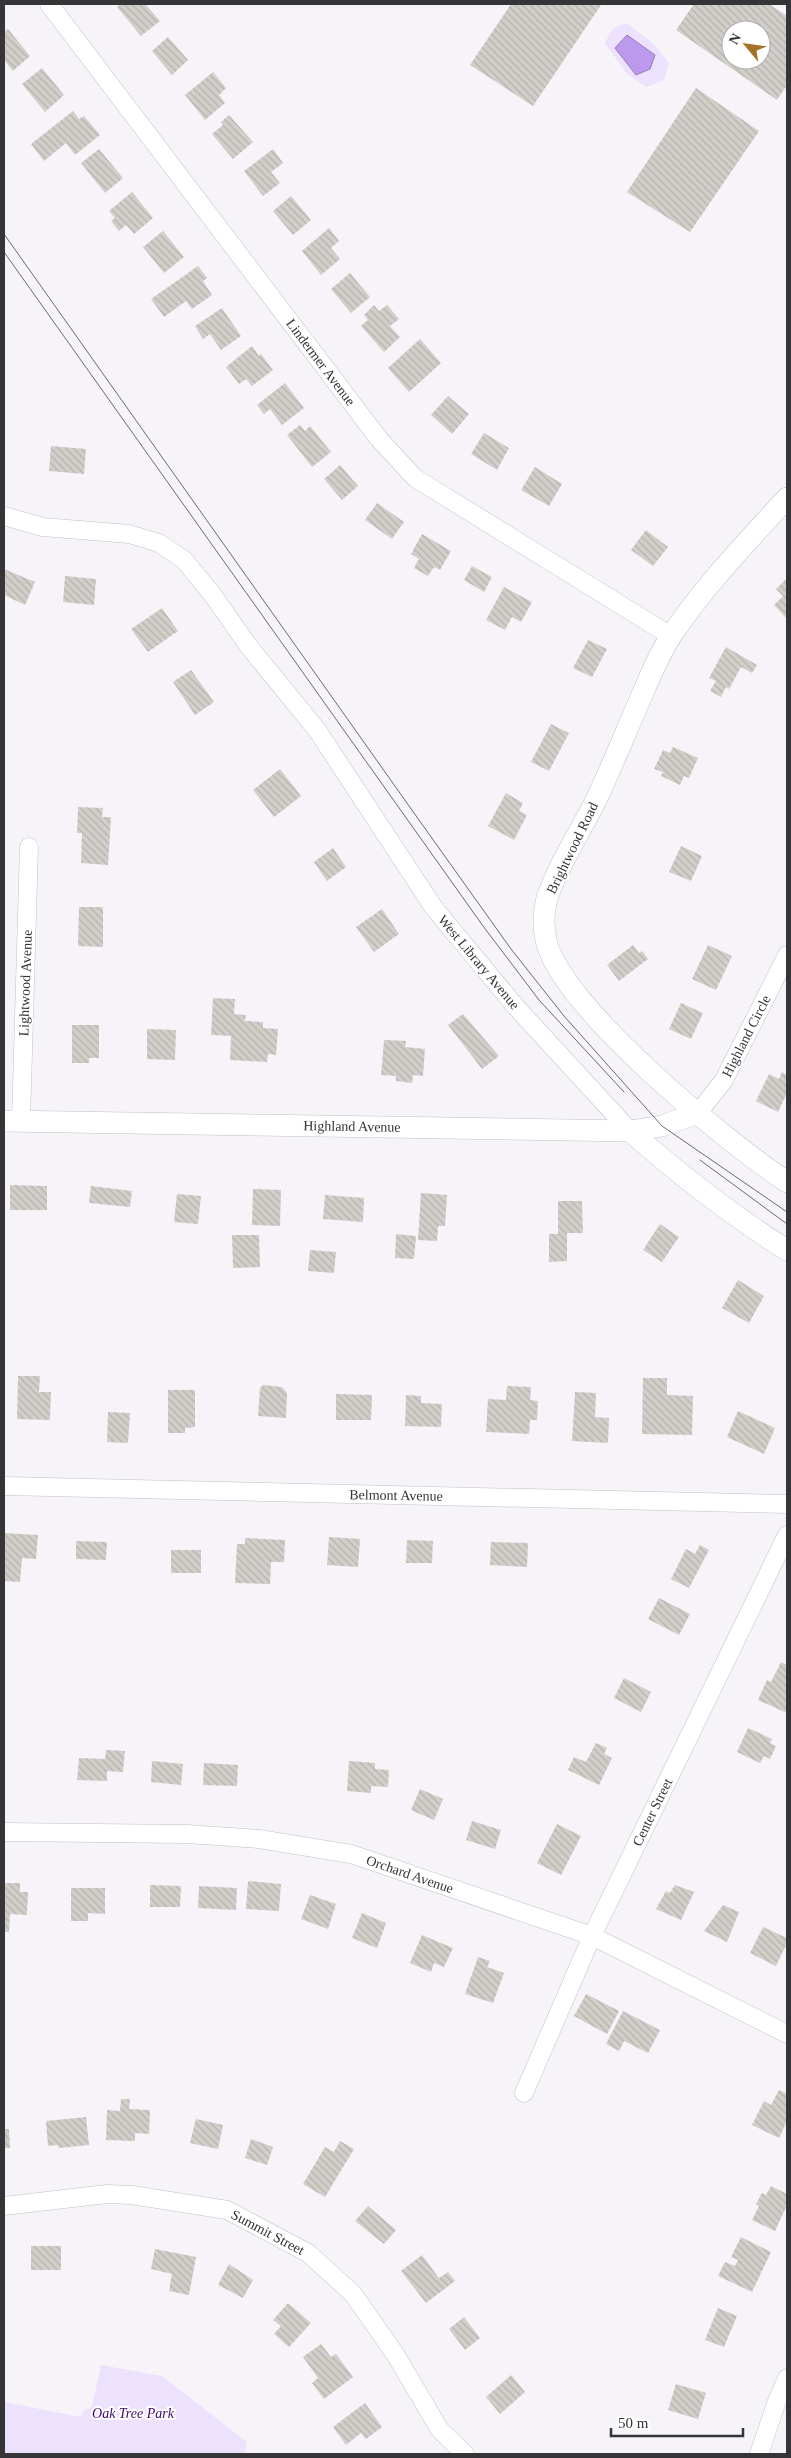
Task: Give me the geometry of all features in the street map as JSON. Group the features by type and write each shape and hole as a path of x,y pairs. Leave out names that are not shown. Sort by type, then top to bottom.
{"street":[{"name":"Lindermer Avenue","path":"49,4 379,439 415,478 671,636"},
{"name":"Brightwood Road","path":"787,498 711,582 671,636 654,668 596,798 552,883 543,917 551,956 574,992 624,1046 698,1113 787,1182"},
{"name":"West Library Avenue","path":"4,516 43,527 129,534 159,543 184,560 250,648 317,730 434,908 516,1007 630,1132 689,1183 746,1225 787,1250"},
{"name":"Lightwood Avenue","path":"12,1120 29,847"},
{"name":"Highland Circle","path":"698,1113 724,1080 787,955"},
{"name":"Highland Avenue","path":"12,1120 630,1132 662,1126 698,1113"},
{"name":"Belmont Avenue","path":"4,1486 787,1504"},
{"name":"Center Street","path":"524,2092 592,1936 787,1535"},
{"name":"Orchard Avenue","path":"4,1832 187,1834 259,1839 352,1854 592,1936 787,2034"},
{"name":"Summit Street","path":"4,2206 107,2194 132,2195 227,2210 308,2253 353,2294 395,2354 440,2430 465,2454"},
{"path":"759,2454 776,2401 787,2378"}],"green space":[{"path":"626,23 653,43 669,63 664,80 646,87 627,74 605,43 612,29"},
{"name":"Oak Tree Park","path":"101,2365 162,2376 247,2442 245,2454 4,2454 4,2402 81,2417 83,2411 92,2407"}],"shaded area":[{"path":"627,35 655,55 650,69 636,75 615,48"}],"building":[{"path":"121,4 145,4 160,21 141,36 117,7"},
{"path":"511,4 601,5 533,106 470,65"},
{"path":"694,4 769,4 787,16 787,85 777,100 734,70 771,70 771,20 721,20 721,61 676,30"},
{"path":"8,29 30,56 13,71 4,60 4,32"},
{"path":"168,37 188,60 172,75 152,51"},
{"path":"42,68 64,95 45,112 22,84"},
{"path":"213,72 226,88 219,95 225,103 205,120 185,95"},
{"path":"696,88 759,131 690,232 627,192"},
{"path":"73,111 79,119 84,116 100,135 75,155 66,143 44,161 31,144"},
{"path":"229,115 253,142 233,159 212,134 223,125 221,122"},
{"path":"99,149 123,178 105,193 81,163"},
{"path":"273,149 283,163 271,172 280,183 263,196 244,171"},
{"path":"132,192 153,218 134,234 126,225 119,231 111,221 115,218 109,211"},
{"path":"291,196 311,220 293,235 273,211"},
{"path":"329,228 339,241 331,248 340,259 321,275 302,251"},
{"path":"163,231 184,257 164,273 143,247"},
{"path":"198,266 207,278 203,281 212,295 192,309 186,301 164,317 151,299"},
{"path":"350,273 370,297 351,313 331,289"},
{"path":"374,305 379,311 387,305 399,319 390,326 400,337 384,352 361,326 368,320 364,315"},
{"path":"222,308 241,336 221,350 210,334 203,339 195,326"},
{"path":"420,339 441,363 409,392 388,368"},
{"path":"252,346 259,356 261,354 273,370 252,386 246,379 239,384 226,367"},
{"path":"285,383 304,408 282,425 270,409 264,414 257,405"},
{"path":"448,396 469,414 452,434 431,415"},
{"path":"300,425 305,431 310,426 331,452 312,467 287,435"},
{"path":"484,433 509,448 497,470 471,454"},
{"path":"51,446 86,449 84,474 49,471"},
{"path":"340,465 358,486 342,500 324,479"},
{"path":"535,467 562,484 549,506 521,490"},
{"path":"377,503 404,522 392,539 365,520"},
{"path":"646,530 668,547 653,566 631,550"},
{"path":"422,534 451,551 440,570 434,567 428,576 414,568 419,559 411,554"},
{"path":"472,566 492,577 484,592 464,580"},
{"path":"4,569 35,582 25,605 4,595"},
{"path":"65,576 96,579 94,605 63,602"},
{"path":"787,578 787,619 774,605 783,596 776,589"},
{"path":"504,587 532,602 521,622 512,617 505,630 486,620"},
{"path":"162,608 178,631 148,652 131,629"},
{"path":"588,640 607,649 592,677 573,668"},
{"path":"726,647 757,665 752,673 741,667 729,689 726,687 721,697 710,691 716,681 709,678"},
{"path":"191,670 214,702 195,715 173,682"},
{"path":"551,724 569,733 549,771 531,762"},
{"path":"673,747 698,758 689,778 684,776 680,785 661,776 663,772 654,769 663,750 670,753"},
{"path":"280,769 301,796 274,817 253,790"},
{"path":"506,793 523,803 519,811 527,815 514,840 488,826"},
{"path":"78,807 103,808 102,817 111,817 108,865 81,863 82,833 77,833"},
{"path":"681,846 702,856 691,881 669,872"},
{"path":"333,848 346,867 327,881 314,862"},
{"path":"79,907 103,907 103,947 78,946"},
{"path":"382,909 399,934 374,952 356,927"},
{"path":"633,945 639,953 642,951 648,959 619,981 607,965"},
{"path":"708,945 732,956 716,990 692,979"},
{"path":"213,998 235,999 234,1014 246,1015 245,1021 263,1022 263,1028 278,1029 276,1055 268,1054 267,1062 230,1060 231,1036 211,1035"},
{"path":"681,1003 703,1013 691,1039 669,1029"},
{"path":"463,1014 499,1056 482,1069 448,1025"},
{"path":"72,1025 99,1025 99,1058 89,1058 89,1063 72,1063"},
{"path":"147,1029 176,1030 175,1060 147,1059"},
{"path":"384,1040 406,1041 405,1047 425,1049 423,1076 413,1075 412,1083 396,1081 396,1076 381,1075"},
{"path":"782,1072 787,1075 787,1093 778,1112 756,1101 769,1074 779,1079"},
{"path":"10,1185 47,1186 47,1210 10,1210"},
{"path":"91,1186 132,1191 130,1207 89,1203"},
{"path":"253,1189 281,1190 280,1226 252,1225"},
{"path":"421,1193 447,1195 445,1226 438,1226 437,1241 418,1240"},
{"path":"177,1194 201,1196 198,1224 174,1222"},
{"path":"325,1195 364,1198 363,1222 323,1219"},
{"path":"558,1201 582,1201 583,1233 567,1233 567,1261 549,1262 549,1234 558,1234"},
{"path":"660,1224 679,1237 662,1262 643,1250"},
{"path":"396,1234 416,1236 414,1259 395,1258"},
{"path":"232,1235 259,1235 260,1267 233,1268"},
{"path":"310,1250 336,1252 334,1273 308,1271"},
{"path":"738,1280 764,1296 749,1323 722,1308"},
{"path":"18,1376 40,1376 39,1392 51,1392 50,1420 17,1419"},
{"path":"643,1378 667,1378 667,1395 693,1396 692,1435 642,1434"},
{"path":"263,1385 282,1387 287,1393 286,1418 258,1416 260,1388"},
{"path":"507,1386 531,1387 530,1400 538,1401 537,1420 530,1420 529,1434 486,1432 488,1399 506,1400"},
{"path":"168,1390 195,1390 195,1427 185,1428 185,1433 168,1433"},
{"path":"575,1392 596,1393 595,1417 609,1418 608,1443 572,1441"},
{"path":"336,1394 372,1395 371,1420 336,1420"},
{"path":"406,1395 421,1396 421,1403 442,1404 441,1427 405,1426"},
{"path":"738,1411 775,1428 764,1454 727,1437"},
{"path":"108,1412 130,1413 128,1443 107,1442"},
{"path":"4,1533 38,1535 36,1559 22,1558 20,1582 4,1581"},
{"path":"329,1537 360,1539 358,1567 327,1565"},
{"path":"245,1538 285,1540 284,1562 271,1562 270,1584 235,1583 237,1544 245,1544"},
{"path":"407,1540 433,1541 432,1563 406,1563"},
{"path":"76,1541 107,1542 106,1560 76,1559"},
{"path":"491,1542 528,1543 527,1567 490,1565"},
{"path":"700,1545 709,1550 689,1588 671,1579 686,1549 695,1554"},
{"path":"171,1550 201,1550 201,1573 171,1573"},
{"path":"659,1598 690,1614 679,1635 648,1619"},
{"path":"781,1662 787,1665 787,1713 758,1700 767,1680 771,1682"},
{"path":"624,1678 651,1692 641,1712 614,1698"},
{"path":"748,1728 772,1739 770,1743 776,1746 770,1759 764,1756 760,1763 737,1752"},
{"path":"596,1743 607,1748 604,1754 612,1758 599,1785 568,1770 574,1757 586,1762"},
{"path":"106,1750 125,1751 123,1772 107,1771 107,1781 77,1780 79,1758 105,1759"},
{"path":"152,1761 183,1764 181,1785 151,1782"},
{"path":"349,1761 375,1763 375,1769 389,1770 388,1787 371,1786 371,1793 347,1791"},
{"path":"204,1763 238,1765 237,1786 203,1785"},
{"path":"420,1789 443,1799 434,1820 411,1810"},
{"path":"472,1821 501,1830 495,1849 466,1840"},
{"path":"557,1824 581,1836 561,1875 537,1863"},
{"path":"248,1881 281,1884 279,1911 246,1909"},
{"path":"4,1883 20,1883 20,1892 28,1892 27,1915 10,1914 9,1932 4,1932"},
{"path":"150,1885 181,1886 180,1907 150,1907"},
{"path":"675,1885 694,1892 681,1920 656,1909 666,1891 670,1893"},
{"path":"199,1886 237,1888 236,1910 198,1908"},
{"path":"71,1888 105,1888 105,1914 88,1913 88,1921 71,1921"},
{"path":"310,1895 336,1904 328,1929 301,1919"},
{"path":"723,1905 739,1912 727,1942 704,1931"},
{"path":"362,1913 386,1923 377,1948 352,1938"},
{"path":"763,1927 787,1938 787,1943 776,1966 750,1953"},
{"path":"422,1935 453,1948 444,1967 434,1963 431,1972 410,1963"},
{"path":"478,1957 490,1961 487,1967 504,1973 493,2003 465,1994"},
{"path":"586,1994 619,2011 607,2034 574,2016"},
{"path":"623,2011 660,2030 648,2053 624,2041 619,2051 606,2044"},
{"path":"779,2090 787,2094 787,2121 779,2138 752,2125 764,2101 771,2105"},
{"path":"121,2099 130,2099 129,2109 150,2110 149,2134 135,2133 135,2141 106,2140 107,2110 120,2111"},
{"path":"86,2117 89,2145 59,2148 58,2145 48,2146 46,2121"},
{"path":"196,2119 223,2125 218,2149 190,2143"},
{"path":"4,2129 9,2129 10,2148 4,2148"},
{"path":"251,2139 273,2147 267,2165 245,2158"},
{"path":"340,2141 354,2149 325,2197 303,2184 325,2147 334,2152"},
{"path":"771,2186 787,2194 787,2205 775,2231 752,2220 759,2206 756,2204 762,2193 766,2195"},
{"path":"368,2206 396,2230 384,2244 355,2221"},
{"path":"741,2237 771,2252 752,2292 718,2276 725,2262 735,2266 738,2260 731,2257"},
{"path":"31,2246 61,2246 61,2270 31,2270"},
{"path":"155,2249 196,2257 189,2295 169,2291 172,2274 151,2269"},
{"path":"422,2255 439,2278 448,2272 455,2281 426,2303 401,2271"},
{"path":"229,2264 253,2280 243,2298 218,2285"},
{"path":"288,2303 311,2323 289,2347 274,2334 281,2326 273,2320"},
{"path":"718,2308 737,2316 724,2347 705,2340"},
{"path":"464,2317 480,2338 465,2350 449,2329"},
{"path":"321,2344 331,2357 336,2354 353,2377 324,2399 312,2383 318,2378 303,2357"},
{"path":"511,2375 525,2392 500,2414 486,2397"},
{"path":"676,2384 706,2393 698,2419 668,2410"},
{"path":"365,2403 382,2427 366,2439 361,2433 346,2445 333,2427"}],"tram line":[{"path":"4,234 511,949 564,1016 662,1126 787,1212"},
{"path":"4,252 483,926 539,1000 624,1092"},
{"path":"700,1160 787,1224"}]}
